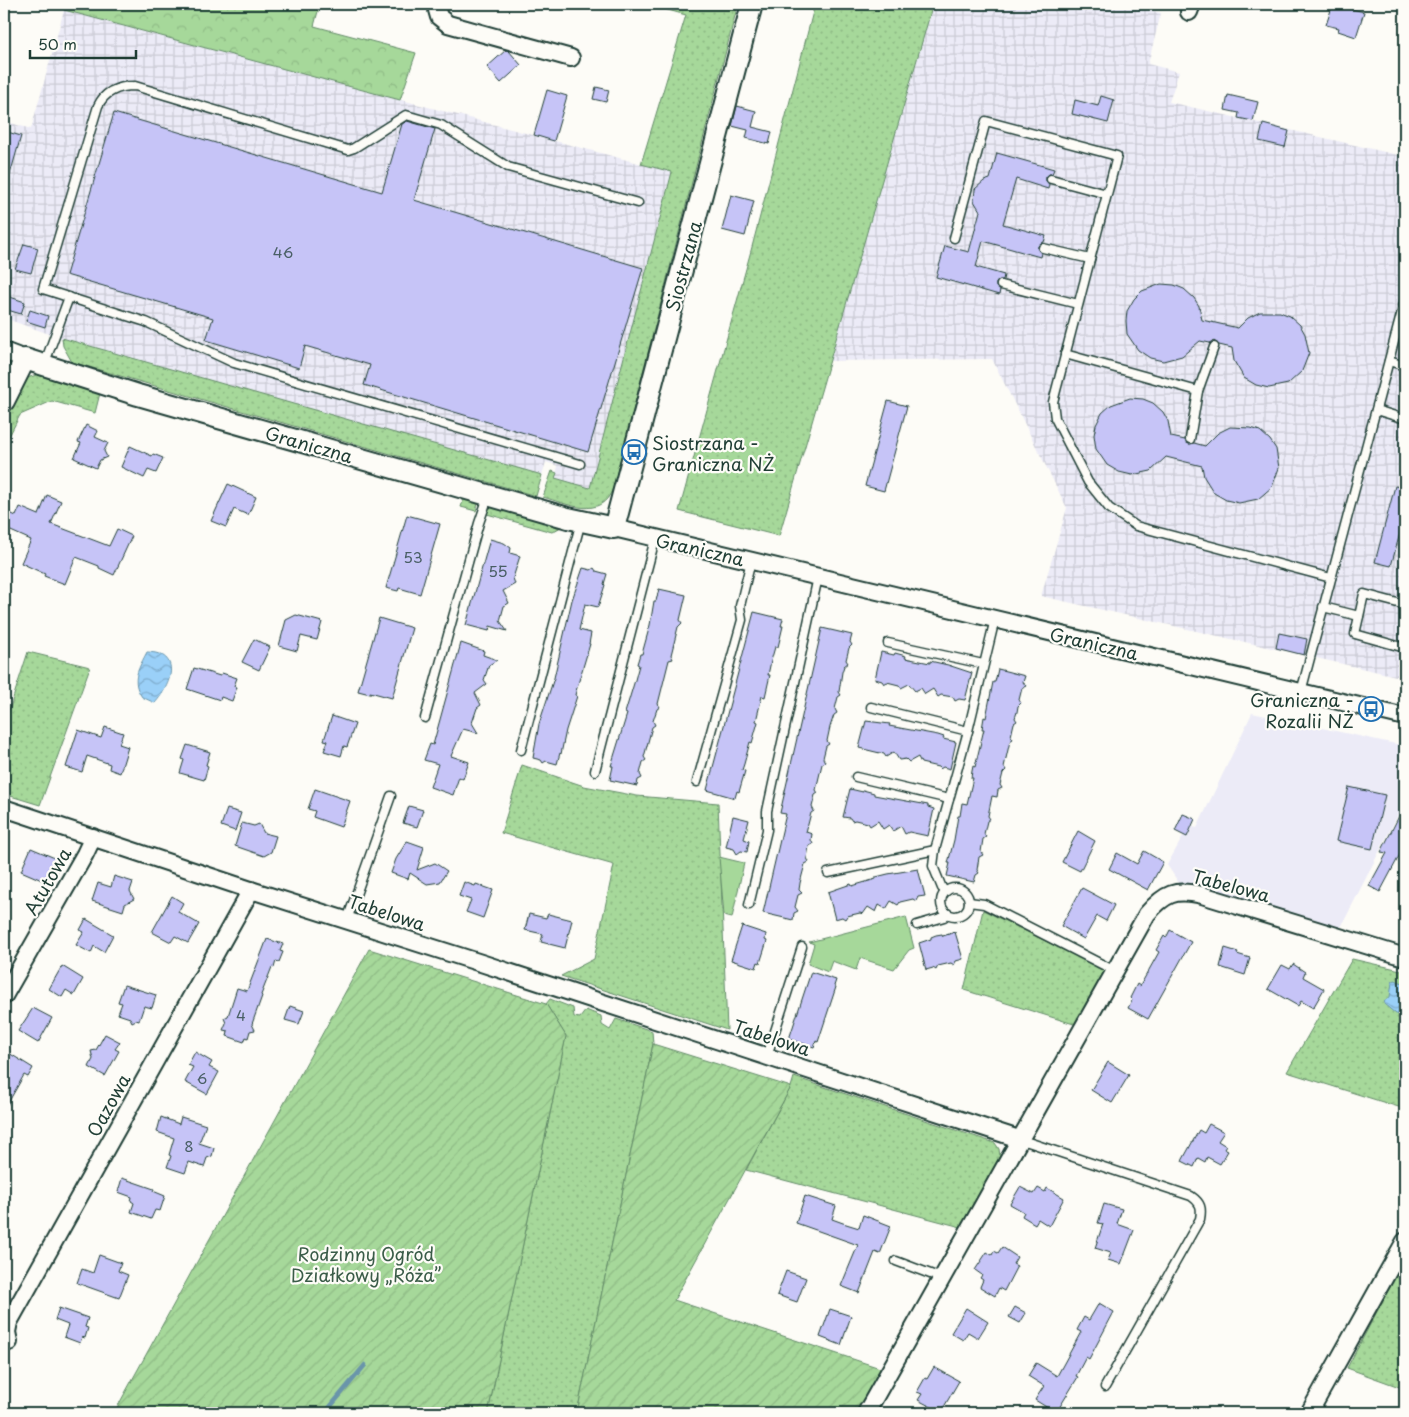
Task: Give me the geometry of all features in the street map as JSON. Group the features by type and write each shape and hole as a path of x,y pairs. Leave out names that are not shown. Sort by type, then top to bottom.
{"street":[{"path":"439,4 437,10 439,17 448,24 571,58"},
{"name":"Siostrzana","path":"614,528 752,4"},
{"name":"Graniczna","path":"4,351 138,395 581,521 1405,717"},
{"path":"4,401 25,359"},
{"name":"Tabelowa","path":"4,808 1019,1139 1147,914 1162,898 1170,894 1181,892 1202,895 1405,957"},
{"name":"Atutowa","path":"4,996 93,837"},
{"name":"Oazowa","path":"9,1342 7,1332 9,1322 251,890"},
{"path":"866,1413 1019,1139"},
{"path":"1309,1413 1405,1241"}],"lane":[{"path":"580,464 234,363 146,322 43,289 98,106 102,99 111,91 124,86 135,86 348,150 406,115 441,125 508,167 638,203"},
{"path":"954,238 986,121 1118,156 1053,402 1055,418 1088,482 1109,508 1136,526 1331,578"},
{"path":"1051,179 1107,194"},
{"path":"1043,248 1090,259"},
{"path":"1002,285 1078,304"},
{"path":"44,365 69,297"},
{"path":"1301,692 1405,300"},
{"path":"1190,439 1198,391 1214,347"},
{"path":"1065,354 1198,391"},
{"path":"1389,361 1405,366"},
{"path":"1376,410 1405,418"},
{"path":"424,718 479,523 489,495"},
{"path":"520,750 581,521"},
{"path":"595,771 655,538"},
{"path":"697,782 742,620 740,606 751,561"},
{"path":"750,906 767,830 767,811 818,577"},
{"path":"1405,605 1364,594 1355,634 1405,648"},
{"path":"1323,607 1359,616"},
{"path":"946,891 942,888 933,866 935,850 968,731 995,619"},
{"path":"888,643 983,664"},
{"path":"871,707 968,731"},
{"path":"856,777 949,800"},
{"path":"347,920 391,796"},
{"path":"828,873 935,850"},
{"path":"950,888 960,888 967,894 969,902 963,913 954,915 948,913 941,904 946,891 950,888"},
{"path":"969,902 984,904 1115,971"},
{"path":"917,925 944,917 948,913"},
{"path":"767,1056 802,947"},
{"path":"1019,1139 1191,1196 1198,1201 1202,1209 1200,1219 1105,1387"},
{"path":"896,1261 941,1278"}],"shaded area":[{"path":"933,4 1126,4 1161,13 1148,64 1179,72 1169,102 1402,156 1405,146 1405,678 1041,596 1067,508 992,359 829,361"},
{"path":"64,10 672,172 590,489 555,478 558,466 546,462 542,475 55,336 4,318 4,121 31,129"},
{"path":"1252,713 1405,746 1405,801 1340,929 1179,883 1167,865 1189,826 1197,828"}],"green space":[{"path":"65,4 320,4 314,26 416,53 400,100 64,10"},
{"path":"646,4 738,4 613,488 608,498 601,504 583,508 543,497 552,471 557,473 555,478 590,488 672,172 641,164 686,15"},
{"path":"815,4 933,4 779,536 679,511 752,247"},
{"path":"62,338 542,475 536,496 72,362 63,346"},
{"path":"40,374 100,393 95,413 52,401 20,415 4,446 4,420 23,382 27,378"},
{"path":"464,498 476,499 478,504 476,511 461,507"},
{"path":"492,504 561,524 561,527 552,532 487,514"},
{"path":"28,652 90,667 40,805 4,794 4,726"},
{"path":"522,765 584,786 637,796 718,803 727,1030 561,976 594,959 614,865 501,833"},
{"path":"719,857 744,863 732,918 724,916"},
{"path":"983,910 1108,972 1077,1025 964,990"},
{"path":"906,917 914,948 909,950 894,969 860,958 856,970 832,961 828,972 808,964 814,944 809,942"},
{"name":"Rodzinny Ogród Działkowy „Róża”","path":"369,949 546,1004 566,1036 488,1413 114,1413"},
{"path":"1352,959 1405,971 1405,1109 1287,1072"},
{"path":"550,999 573,1008 574,1017 580,1018 586,1010 601,1016 602,1025 610,1030 616,1019 652,1031 653,1044 577,1413 488,1413 566,1036 546,1004"},
{"path":"653,1044 791,1087 674,1300 883,1369 858,1413 577,1413"},
{"path":"794,1077 995,1143 999,1149 1000,1156 961,1227 746,1170 791,1087"},
{"path":"1405,1259 1405,1389 1347,1368"}],"water":[{"path":"147,652 166,658 170,664 166,688 155,703 142,697 138,691 136,680 141,663"},
{"path":"1395,980 1403,983 1405,981 1405,1015 1396,1014 1384,1004 1385,1000 1390,997 1392,982"}],"building":[{"path":"1333,4 1364,12 1356,37 1338,31 1339,28 1326,25"},
{"path":"506,50 521,65 501,83 487,67"},
{"path":"596,87 609,90 606,102 593,99"},
{"path":"547,90 567,96 554,141 534,135"},
{"path":"1228,95 1258,102 1253,121 1238,118 1239,113 1225,110"},
{"path":"1101,96 1114,100 1108,123 1072,114 1075,100 1098,106"},
{"path":"737,106 756,111 752,127 772,132 769,144 746,138 748,130 732,126"},
{"path":"114,113 382,192 402,124 407,121 435,129 414,200 643,268 588,452 364,385 370,365 305,346 299,368 206,340 213,318 66,275"},
{"path":"1263,124 1289,131 1285,147 1259,141"},
{"path":"4,131 21,136 7,185 4,185"},
{"path":"997,153 1054,169 1052,174 1046,177 1046,181 1049,184 1048,189 1016,179 1003,224 1046,236 1044,242 1038,246 1038,250 1041,253 1040,257 983,241 976,267 1004,275 1003,280 999,280 996,283 996,287 1000,290 999,295 936,277 945,246 969,252 980,211 974,201 975,189 984,181 990,179"},
{"path":"731,195 754,201 745,236 722,230"},
{"path":"24,244 38,248 31,273 15,269"},
{"path":"1161,284 1174,285 1184,289 1194,298 1199,306 1202,320 1238,328 1248,318 1260,312 1280,312 1290,316 1300,325 1305,334 1309,353 1302,371 1288,384 1269,388 1256,385 1244,378 1234,361 1232,348 1219,345 1214,341 1210,343 1200,341 1182,356 1163,361 1150,358 1138,350 1127,334 1127,311 1134,299 1142,291"},
{"path":"4,295 25,302 21,314 4,309"},
{"path":"30,310 48,316 45,327 26,321"},
{"path":"1130,398 1143,399 1153,403 1163,412 1168,421 1171,437 1185,440 1189,444 1194,443 1205,446 1218,433 1230,427 1251,428 1260,431 1276,449 1279,468 1272,487 1258,499 1239,503 1226,500 1214,493 1204,477 1202,466 1166,457 1151,471 1132,475 1119,472 1107,465 1096,449 1094,435 1096,425 1102,413 1111,405"},
{"path":"888,401 907,406 884,491 865,486"},
{"path":"86,425 98,431 95,437 108,443 104,451 107,457 100,460 96,468 74,458 81,443 78,442"},
{"path":"130,446 152,456 153,454 163,458 156,473 148,470 144,478 121,467"},
{"path":"228,484 256,497 248,515 234,509 226,527 211,521"},
{"path":"1395,486 1405,488 1405,515 1391,566 1375,562"},
{"path":"47,495 61,501 51,524 109,546 117,529 132,536 114,575 99,568 99,566 76,557 65,584 44,576 45,574 21,563 31,540 4,528 4,510 16,516 20,507 39,515"},
{"path":"407,515 440,524 420,594 399,588 398,591 386,588"},
{"path":"490,539 504,543 511,548 510,553 520,556 513,578 515,584 503,591 509,603 504,606 500,621 507,631 490,626 489,631 466,625"},
{"path":"583,568 591,570 594,568 596,571 607,574 605,585 598,607 585,604 579,630 591,633 590,644 575,695 577,696 566,730 561,754 557,764 546,761 543,763 541,760 533,758 539,724 554,678 572,600"},
{"path":"659,589 686,595 680,620 682,623 678,627 671,655 673,659 669,660 658,704 660,707 657,709 653,721 655,725 652,727 644,757 646,760 643,762 640,774 642,778 638,780 637,786 610,780 613,766 611,766 627,714 625,713 639,665 637,664 640,654 642,654 654,601 656,601"},
{"path":"754,612 783,619 781,626 783,626 778,647 775,647 771,661 765,697 762,696 756,721 758,722 742,770 745,771 739,792 737,791 735,798 707,790"},
{"path":"296,615 322,622 317,640 301,636 297,651 279,646 286,620"},
{"path":"379,618 412,628 392,698 358,691"},
{"path":"822,628 852,635 850,642 852,645 849,648 846,660 848,663 844,666 842,672 839,692 841,695 838,697 835,709 837,713 834,715 830,727 827,741 829,744 826,746 823,758 825,762 822,764 816,790 818,793 815,795 812,807 814,811 811,813 806,832 812,834 811,840 813,844 809,846 807,858 809,862 805,864 799,890 802,893 798,895 795,907 798,911 794,913 793,920 763,913 786,814 780,813"},
{"path":"1279,633 1307,639 1304,655 1276,648"},
{"path":"254,639 270,647 259,670 242,662"},
{"path":"461,643 484,651 483,655 497,660 489,665 484,680 487,684 475,693 481,705 477,708 472,723 478,733 463,729 451,756 469,762 463,779 459,777 453,795 430,787 438,764 424,760 430,744 433,745"},
{"path":"881,652 894,655 895,653 906,656 905,658 948,665 972,673 965,700 959,699 955,701 953,697 941,695 938,697 933,689 925,694 921,688 915,691 909,684 901,688 899,685 887,682 884,684 882,681 875,679"},
{"path":"194,668 220,676 222,673 237,678 234,686 237,687 232,701 221,697 220,700 187,689"},
{"path":"998,669 1025,676 1023,682 1026,686 1022,688 1019,700 1021,703 1018,706 1015,718 1017,721 1014,723 1011,736 1013,739 1010,741 1004,767 1006,770 1003,773 1000,785 1002,788 998,790 997,797 992,796 988,816 990,819 987,821 984,834 986,837 983,839 981,852 983,855 979,857 977,870 979,873 976,875 974,882 947,876 950,863 948,863 962,803 967,804 973,778 971,778 973,766 975,767 984,729 982,729 984,717 986,718 993,682 995,682"},
{"path":"332,716 355,724 347,747 344,746 341,756 324,751 328,741 324,740"},
{"path":"866,721 890,724 889,726 938,735 944,737 943,739 956,742 950,769 943,767 940,769 921,763 918,757 909,762 906,759 899,760 894,752 886,757 884,754 859,748"},
{"path":"105,727 123,733 119,744 128,747 120,773 109,769 110,764 87,756 82,772 66,767 78,730 101,738"},
{"path":"187,745 210,752 204,780 180,773"},
{"path":"1349,787 1385,795 1372,849 1336,841"},
{"path":"315,789 350,801 341,827 313,817 315,811 308,809"},
{"path":"850,789 863,792 863,790 874,793 874,795 928,805 928,807 934,809 928,836 909,832 905,834 901,826 893,831 889,825 883,829 878,821 870,826 868,823 852,821 850,818 843,817"},
{"path":"1405,804 1405,845 1380,892 1369,886 1387,853 1381,852"},
{"path":"409,806 423,810 417,827 403,823"},
{"path":"227,809 241,813 235,831 221,826"},
{"path":"1183,814 1195,819 1187,837 1175,831"},
{"path":"733,816 749,820 744,839 749,841 747,852 741,851 737,854 734,849 726,847"},
{"path":"242,823 254,826 259,824 264,833 276,836 271,852 264,856 235,846"},
{"path":"1078,831 1095,841 1080,871 1062,862"},
{"path":"407,841 424,847 417,870 435,863 447,871 440,882 427,884 410,873 408,879 391,873 396,859"},
{"path":"31,848 62,861 54,880 46,876 44,881 21,871"},
{"path":"1144,851 1163,862 1148,890 1109,869 1117,853 1137,864"},
{"path":"918,869 925,896 918,897 916,901 913,899 900,902 898,905 891,901 886,909 879,905 876,912 868,907 863,914 847,916 845,919 842,917 835,919 828,892 851,884 852,886 876,879 876,877"},
{"path":"114,876 133,882 130,891 134,899 125,904 123,911 92,901 98,883 111,887"},
{"path":"464,882 493,890 483,918 466,912 471,900 459,896"},
{"path":"1082,888 1114,905 1106,921 1097,916 1084,939 1061,926"},
{"path":"172,896 183,903 178,912 199,924 188,943 175,936 171,942 152,932"},
{"path":"529,914 546,918 548,914 572,920 565,948 541,942 543,934 525,930"},
{"path":"86,919 113,935 104,952 94,946 91,953 76,945 84,932 80,930"},
{"path":"742,926 766,934 765,940 767,941 760,963 758,962 756,968 731,960"},
{"path":"1170,930 1191,942 1148,1019 1128,1008 1132,1000 1130,998 1137,984 1140,986 1159,952 1156,950"},
{"path":"955,932 963,959 956,961 954,965 951,963 938,966 936,970 933,968 926,970 919,943 936,935 942,934 943,936"},
{"path":"267,939 283,944 280,951 283,952 279,962 276,961 274,968 272,967 261,995 252,1024 255,1030 250,1031 248,1038 246,1037 244,1042 227,1036 228,1031 223,1030 226,1023 224,1018 228,1016 237,988 247,991"},
{"path":"1225,948 1250,958 1245,975 1220,967"},
{"path":"1293,964 1305,972 1303,977 1324,989 1313,1008 1301,1001 1298,1006 1268,989 1282,965 1290,969"},
{"path":"62,966 83,979 74,995 66,990 62,997 49,989"},
{"path":"811,972 836,980 834,986 836,987 818,1042 816,1041 814,1047 789,1039"},
{"path":"124,985 156,995 152,1008 144,1006 139,1021 132,1022 130,1018 118,1014 122,1003 118,1002"},
{"path":"290,1006 304,1011 299,1024 285,1020"},
{"path":"33,1008 52,1018 38,1043 18,1031"},
{"path":"105,1034 120,1042 115,1049 119,1051 105,1076 89,1067 93,1059 91,1051 96,1050"},
{"path":"4,1050 33,1068 28,1077 24,1075 4,1110"},
{"path":"195,1052 212,1062 209,1067 219,1072 207,1094 185,1082 193,1067 188,1065"},
{"path":"1108,1062 1129,1075 1112,1103 1091,1090"},
{"path":"161,1117 179,1124 181,1117 206,1125 199,1143 214,1148 212,1156 207,1158 204,1167 189,1162 185,1173 167,1167 174,1138 157,1132"},
{"path":"1209,1124 1224,1132 1218,1141 1226,1146 1224,1149 1228,1151 1220,1164 1207,1157 1205,1162 1198,1158 1194,1167 1182,1161 1199,1130 1204,1133"},
{"path":"122,1178 154,1189 153,1191 165,1196 160,1211 155,1210 151,1219 131,1212 134,1203 131,1201 132,1197 118,1192"},
{"path":"1020,1187 1034,1194 1038,1188 1045,1192 1047,1188 1064,1198 1049,1226 1038,1219 1035,1224 1022,1216 1024,1212 1010,1204"},
{"path":"805,1196 836,1206 832,1219 843,1223 859,1228 863,1215 891,1226 880,1254 875,1252 859,1293 841,1286 858,1245 796,1223"},
{"path":"1104,1204 1122,1209 1117,1224 1134,1230 1121,1264 1108,1260 1111,1253 1095,1248 1103,1224 1098,1223"},
{"path":"1002,1247 1017,1257 1013,1264 1017,1266 1004,1291 999,1288 995,1296 980,1287 983,1280 980,1278 982,1275 975,1270 987,1252 992,1255 994,1251 998,1253"},
{"path":"99,1255 121,1263 118,1271 128,1275 119,1298 77,1283 82,1269 93,1273"},
{"path":"786,1271 806,1278 797,1302 777,1295"},
{"path":"1099,1303 1114,1312 1089,1359 1086,1357 1076,1376 1078,1377 1056,1413 1035,1400 1044,1386 1028,1376 1036,1363 1057,1376 1081,1332 1077,1330 1084,1317 1089,1320"},
{"path":"1015,1307 1026,1313 1020,1323 1009,1317"},
{"path":"59,1308 88,1318 85,1327 88,1328 85,1338 82,1337 80,1343 64,1337 68,1325 55,1320"},
{"path":"966,1308 988,1322 978,1338 968,1332 963,1340 951,1333"},
{"path":"830,1309 851,1316 841,1345 820,1337"},
{"path":"934,1367 959,1381 941,1412 918,1400 922,1394 917,1392"}],"waterway":[{"path":"325,1413 365,1365"}],"place":[{"name":"Siostrzana - Graniczna NŻ","path":"634,452"},
{"name":"Graniczna - Rozalii NŻ","path":"1371,709"}]}
